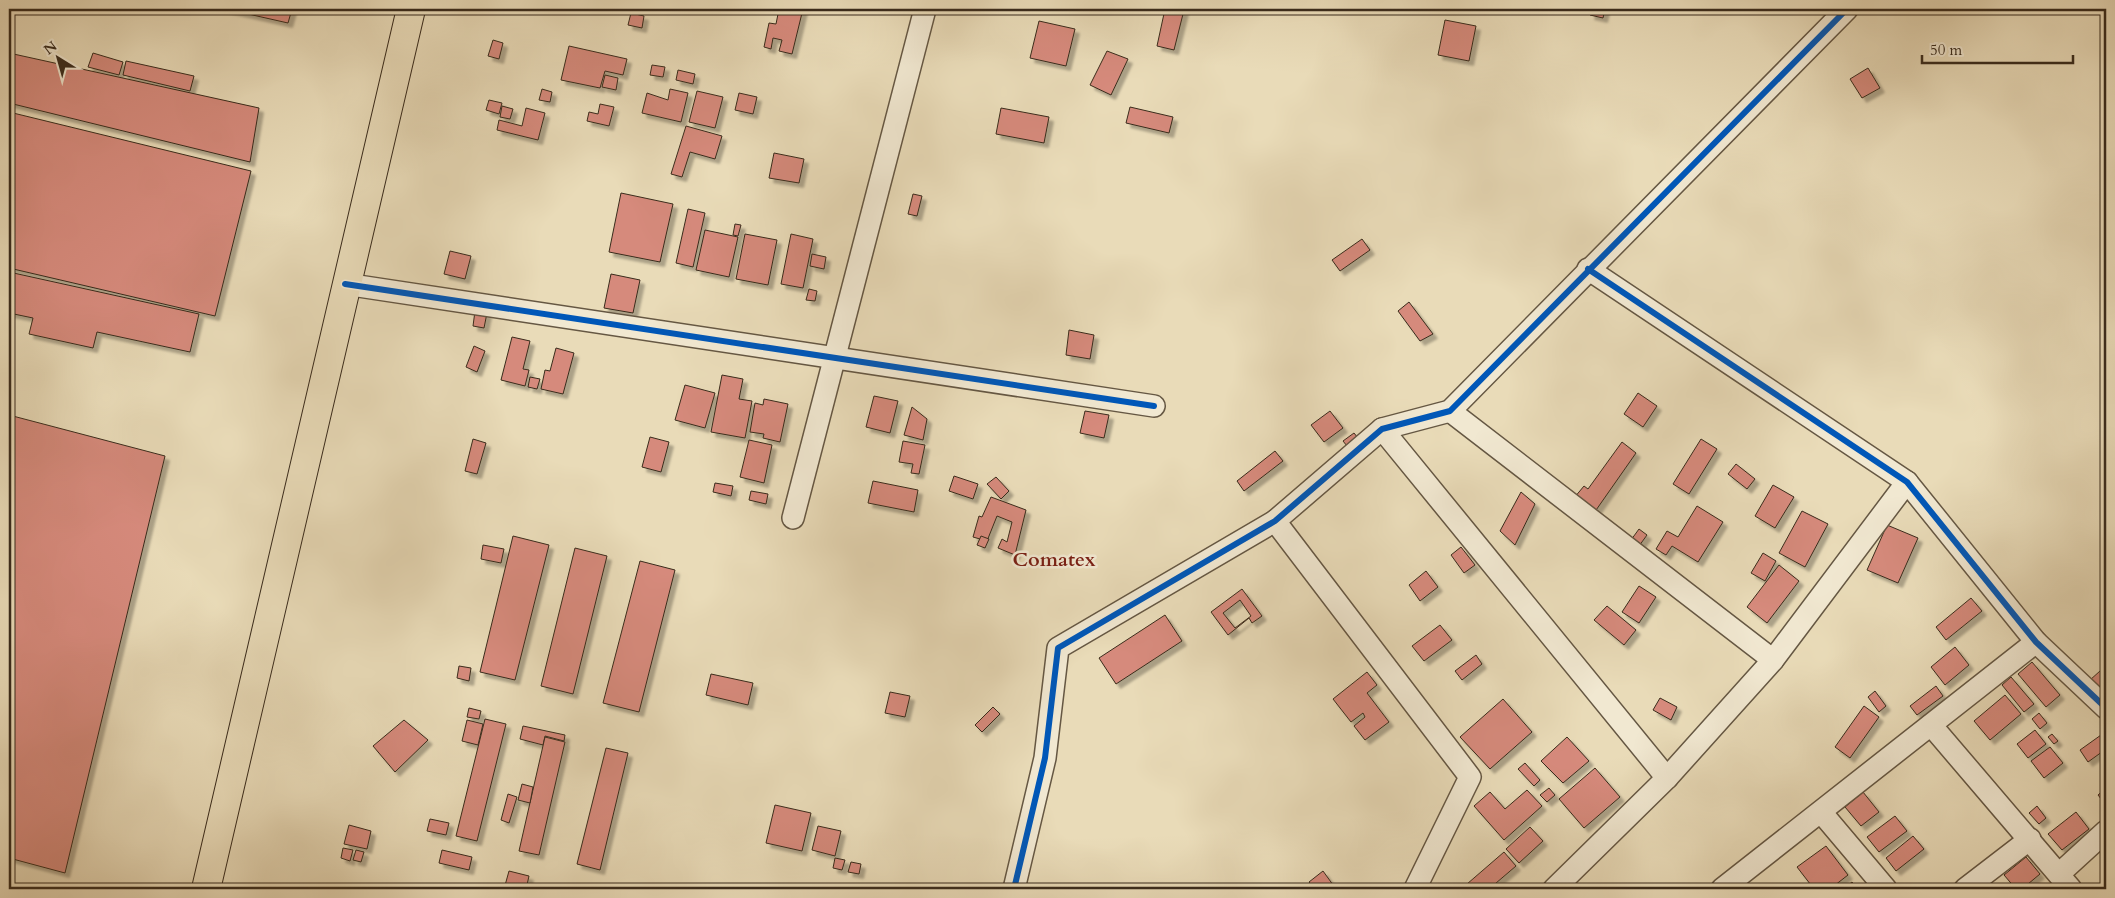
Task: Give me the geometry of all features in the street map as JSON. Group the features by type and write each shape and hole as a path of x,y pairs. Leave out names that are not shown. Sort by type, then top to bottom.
{"main road":[{"path":"206,889 411,9"}],"street":[{"path":"793,518 925,9"},
{"path":"1014,889 1045,758 1058,648 1275,521 1382,429 1450,411 1588,269 1847,9"},
{"path":"1588,269 1907,482 2036,642 2106,708"},
{"path":"346,284 1154,406"},
{"path":"1450,411 1773,660"},
{"path":"1382,429 1667,778"},
{"path":"1554,889 1667,778 1773,660 1907,482"},
{"path":"1275,521 1470,778 1414,889"},
{"path":"1722,889 2036,642"},
{"path":"1931,725 2065,882 2106,831"},
{"path":"1820,812 1886,889"},
{"path":"1965,889 2030,839"}],"building":[{"path":"226,9 292,9 288,23"},
{"path":"779,9 803,9 792,54 779,51 782,40 773,38 771,49 764,47 769,23 776,24"},
{"path":"1165,9 1184,10 1174,50 1157,46"},
{"path":"1592,9 1605,9 1603,18 1590,15"},
{"path":"631,13 644,16 642,28 628,25"},
{"path":"1445,20 1476,26 1469,61 1438,55"},
{"path":"1039,21 1075,29 1066,66 1030,58"},
{"path":"493,40 503,43 499,59 488,56"},
{"path":"569,46 627,59 623,75 605,71 600,88 561,80"},
{"path":"1107,51 1128,59 1111,95 1090,85"},
{"path":"9,53 259,108 250,162 9,103"},
{"path":"93,53 123,62 119,75 88,67"},
{"path":"126,61 194,76 190,91 123,75"},
{"path":"652,65 665,67 663,77 650,75"},
{"path":"1868,68 1880,88 1862,98 1850,79"},
{"path":"678,70 695,74 693,84 676,80"},
{"path":"605,75 618,78 616,90 602,87"},
{"path":"542,89 552,92 550,102 539,100"},
{"path":"670,89 688,93 681,122 642,113 647,93 668,100"},
{"path":"697,91 723,97 715,128 689,122"},
{"path":"739,93 757,97 753,114 735,110"},
{"path":"489,100 502,103 499,114 486,110"},
{"path":"600,104 614,107 609,126 587,121 589,112 598,114"},
{"path":"502,106 513,109 510,119 500,117"},
{"path":"1130,107 1173,117 1169,133 1126,123"},
{"path":"526,108 545,113 538,140 497,130 499,120 522,126"},
{"path":"1001,108 1049,117 1044,143 996,134"},
{"path":"9,112 251,171 215,316 9,268"},
{"path":"686,126 722,136 715,159 690,152 682,177 671,174"},
{"path":"774,153 804,159 799,183 769,178"},
{"path":"621,193 673,204 660,262 609,252"},
{"path":"913,194 922,196 917,216 908,214"},
{"path":"688,209 705,213 693,267 676,263"},
{"path":"735,224 741,225 738,236 733,235"},
{"path":"705,230 738,237 729,277 696,270"},
{"path":"745,234 777,240 768,285 736,279"},
{"path":"791,234 813,239 803,288 781,284"},
{"path":"1362,239 1370,250 1340,271 1332,260"},
{"path":"450,251 471,256 465,279 444,274"},
{"path":"812,254 826,257 824,269 810,266"},
{"path":"9,272 199,314 190,352 97,332 93,348 29,334 33,318 9,313"},
{"path":"611,274 640,280 633,313 604,308"},
{"path":"809,289 817,291 815,301 806,300"},
{"path":"1409,302 1433,334 1420,341 1398,311"},
{"path":"475,311 487,313 484,328 473,326"},
{"path":"1069,330 1094,335 1090,359 1066,355"},
{"path":"512,337 530,341 523,369 529,370 525,386 501,380"},
{"path":"474,346 485,351 477,372 466,367"},
{"path":"556,348 574,353 563,394 541,389 545,370 550,371"},
{"path":"722,375 743,379 739,399 752,401 745,438 711,432"},
{"path":"530,377 540,379 537,389 528,387"},
{"path":"685,385 715,393 705,428 675,420"},
{"path":"1638,393 1657,406 1643,427 1624,414"},
{"path":"874,396 898,401 890,433 866,427"},
{"path":"764,399 788,404 780,442 763,438 764,434 750,432 755,403 763,405"},
{"path":"912,407 927,419 923,440 904,435"},
{"path":"1085,411 1109,415 1104,438 1080,433"},
{"path":"1330,411 1343,428 1324,442 1311,425"},
{"path":"9,415 165,456 65,873 9,858"},
{"path":"1354,433 1362,443 1351,451 1343,441"},
{"path":"650,437 669,442 661,472 642,467"},
{"path":"473,439 486,443 477,474 465,471"},
{"path":"1701,439 1717,449 1689,494 1673,484"},
{"path":"749,440 772,445 764,483 740,477"},
{"path":"903,441 925,445 919,474 911,473 913,464 899,462"},
{"path":"1622,442 1636,453 1594,513 1574,498 1584,486 1588,489"},
{"path":"1275,451 1283,461 1244,491 1237,481"},
{"path":"1736,464 1755,479 1747,489 1728,474"},
{"path":"954,476 978,484 973,499 949,491"},
{"path":"996,477 1009,491 1001,499 987,484"},
{"path":"873,481 918,490 914,512 868,503"},
{"path":"715,483 733,486 731,496 713,492"},
{"path":"1773,485 1794,497 1775,528 1755,516"},
{"path":"751,491 768,494 766,504 749,500"},
{"path":"1521,492 1535,504 1515,545 1500,531"},
{"path":"991,497 1026,510 1015,555 998,548 1002,539 1007,542 1012,522 997,516 987,541 973,537 979,516 982,517"},
{"path":"1697,506 1723,522 1698,562 1672,546 1666,555 1656,549 1667,531 1678,537"},
{"path":"1802,511 1828,524 1805,567 1779,553"},
{"path":"1887,525 1918,538 1898,583 1867,570"},
{"path":"1639,529 1647,535 1639,546 1631,540"},
{"path":"513,536 549,545 515,680 480,672"},
{"path":"981,536 989,539 985,548 977,545"},
{"path":"483,545 504,549 501,563 481,559"},
{"path":"1461,547 1475,565 1464,573 1451,555"},
{"path":"575,548 607,556 573,694 541,686"},
{"path":"1763,553 1776,561 1765,581 1751,573"},
{"path":"640,561 675,570 639,712 603,703"},
{"path":"1779,565 1799,581 1767,623 1747,607"},
{"path":"1426,571 1438,587 1420,601 1409,585"},
{"path":"1639,586 1656,597 1639,623 1622,612"},
{"path":"1242,589 1262,616 1252,623 1249,618 1228,635 1211,612","holes":["1240,600 1251,616 1235,628 1223,613"]},
{"path":"1971,598 1982,611 1946,640 1936,627"},
{"path":"1607,606 1636,630 1624,645 1594,620"},
{"path":"1165,615 1182,641 1116,684 1099,658"},
{"path":"1440,625 1452,640 1424,661 1412,646"},
{"path":"1955,647 1969,665 1945,685 1931,667"},
{"path":"1476,655 1482,664 1462,680 1455,671"},
{"path":"2032,662 2060,695 2046,707 2018,674"},
{"path":"459,666 471,668 469,681 457,678"},
{"path":"2100,671 2106,682 2097,689 2090,680"},
{"path":"1367,672 1377,685 1367,693 1389,722 1365,740 1354,726 1365,717 1363,713 1351,722 1333,699"},
{"path":"711,674 753,683 748,705 706,695"},
{"path":"2011,677 2034,704 2024,712 2002,685"},
{"path":"1936,686 1943,696 1917,715 1910,706"},
{"path":"1875,691 1886,706 1879,712 1868,697"},
{"path":"890,692 910,696 905,717 885,713"},
{"path":"2005,695 2021,714 1990,740 1974,721"},
{"path":"1660,698 1677,707 1671,720 1653,710"},
{"path":"1503,699 1532,732 1490,769 1460,737"},
{"path":"1864,706 1879,717 1850,758 1835,747"},
{"path":"993,707 1000,714 982,732 975,725"},
{"path":"469,708 481,711 479,719 467,717"},
{"path":"2039,713 2047,723 2040,729 2032,719"},
{"path":"485,719 506,724 477,841 456,836"},
{"path":"404,720 428,740 395,772 373,746"},
{"path":"467,720 483,724 478,745 462,741"},
{"path":"523,726 565,735 564,741 545,736 543,745 520,739"},
{"path":"2035,730 2046,744 2028,758 2017,744"},
{"path":"2052,734 2058,741 2054,744 2048,737"},
{"path":"2101,735 2106,742 2106,749 2088,762 2080,750"},
{"path":"545,737 565,742 539,855 519,851"},
{"path":"1567,737 1589,761 1563,783 1541,761"},
{"path":"2050,747 2063,763 2044,778 2031,761"},
{"path":"606,748 628,753 600,870 577,864"},
{"path":"1525,763 1540,780 1534,786 1518,769"},
{"path":"1595,768 1620,797 1584,828 1559,799"},
{"path":"522,784 533,787 530,803 518,800"},
{"path":"1549,788 1555,795 1547,802 1540,795"},
{"path":"2106,788 2106,805 2098,795"},
{"path":"1527,790 1542,806 1504,840 1474,806 1490,792 1505,809"},
{"path":"1863,792 1879,812 1861,826 1845,807"},
{"path":"508,794 517,797 509,823 501,820"},
{"path":"775,805 811,813 802,851 766,843"},
{"path":"2037,806 2046,818 2039,824 2029,813"},
{"path":"2076,812 2089,829 2062,850 2048,834"},
{"path":"1895,816 1907,831 1879,852 1867,837"},
{"path":"430,819 449,823 446,835 427,831"},
{"path":"349,825 371,831 367,849 344,844"},
{"path":"818,826 841,831 835,856 812,850"},
{"path":"1530,827 1543,841 1519,863 1506,849"},
{"path":"1913,836 1924,849 1896,871 1886,858"},
{"path":"1826,846 1848,875 1830,889 1814,889 1797,867"},
{"path":"343,848 353,850 350,861 341,858"},
{"path":"356,850 364,852 361,862 353,860"},
{"path":"442,850 472,857 469,870 439,863"},
{"path":"1504,852 1516,866 1489,889 1472,889 1467,884"},
{"path":"2026,857 2040,874 2022,889 2016,889 2004,875"},
{"path":"835,858 845,860 842,870 833,868"},
{"path":"851,862 861,864 859,874 848,872"},
{"path":"509,871 529,876 526,889 504,889"},
{"path":"1323,871 1336,889 1315,889 1309,882"},
{"path":"1852,882 1858,889 1843,889"}],"cycle path":[{"path":"1014,889 1045,758 1058,648 1275,521 1382,429 1450,411 1847,9"},
{"path":"1588,269 1907,482 2036,642 2106,708"},
{"path":"345,284 1154,406"}],"district":[{"name":"Comatex","path":"1054,559"}]}
